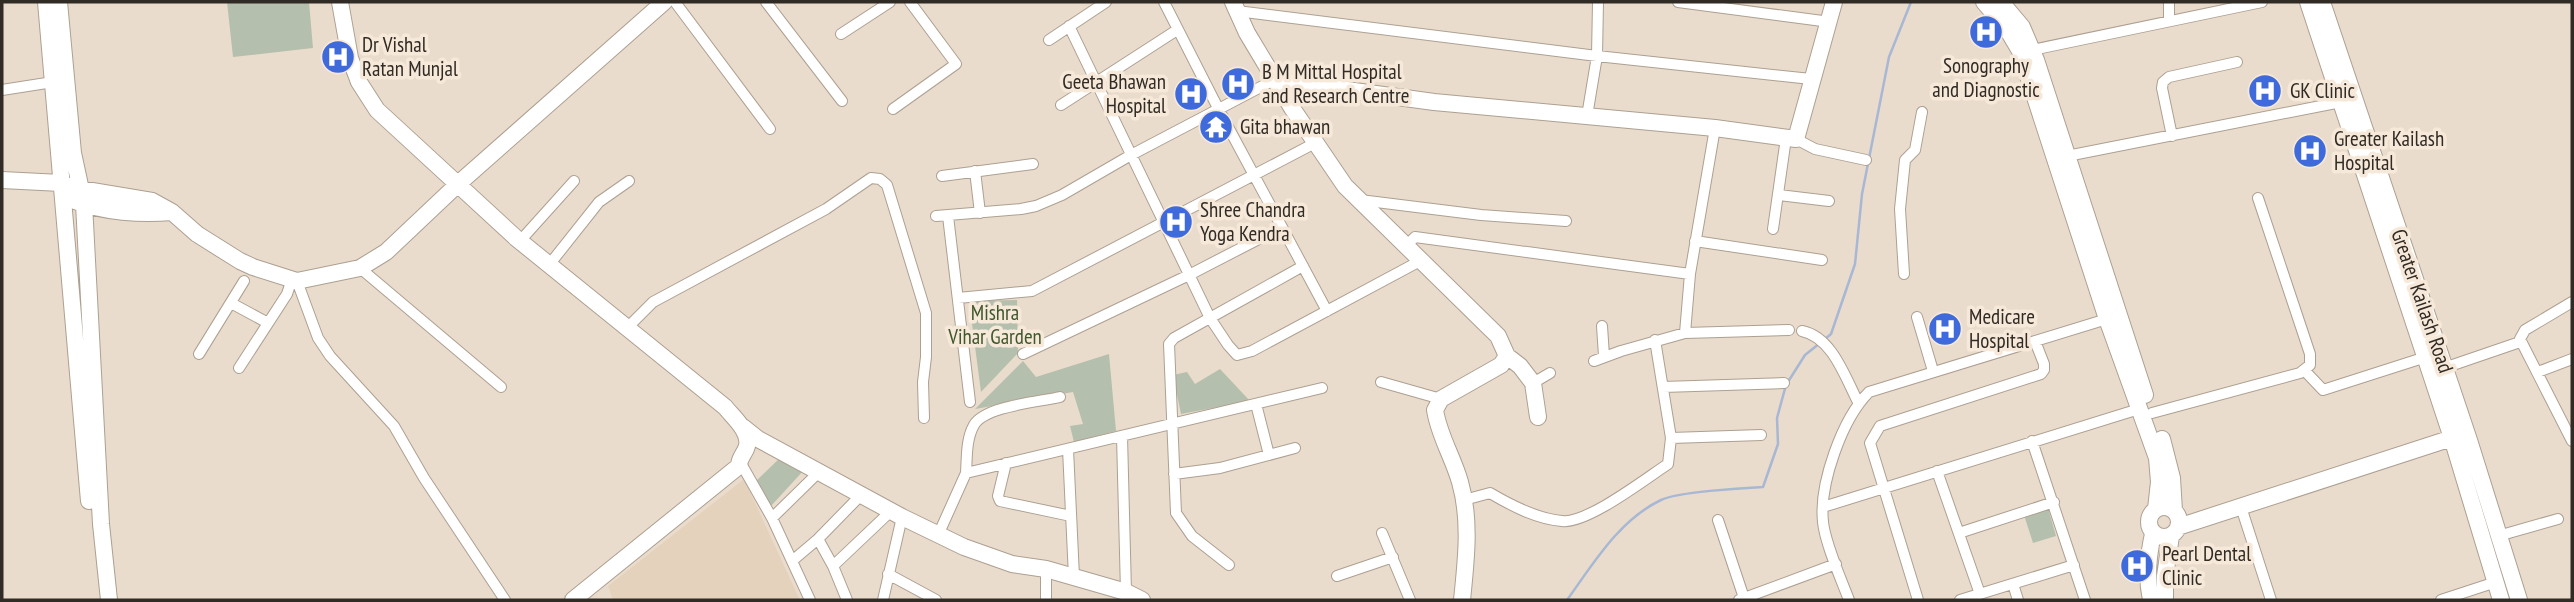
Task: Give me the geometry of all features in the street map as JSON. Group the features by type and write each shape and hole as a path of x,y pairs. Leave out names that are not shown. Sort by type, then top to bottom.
{"street":[{"path":"46,2 98,600"},
{"path":"59,2 73,153 82,196 98,474 109,600"},
{"path":"340,2 350,58 359,82 377,110 520,241 725,407 742,427 758,439 964,547 1012,564 1046,569 1126,592 1142,600"},
{"path":"2,180 38,183 82,196 152,201 172,212 197,234 240,261 294,280 360,268 386,252 458,184 664,2"},
{"path":"675,2 770,129"},
{"path":"766,2 842,101"},
{"path":"841,34 890,2"},
{"path":"893,109 956,64 910,2"},
{"path":"1049,40 1106,2"},
{"path":"1164,2 1327,311"},
{"path":"1587,116 1597,56 1598,2"},
{"path":"1678,2 1830,22"},
{"path":"1773,229 1791,139 1835,2"},
{"path":"1984,2 2007,29 2020,51 2107,319 2167,453 2174,511 2179,521 2165,576 2165,600"},
{"path":"2001,2 2022,27 2032,50 2146,411 2157,458 2159,482 2156,509"},
{"path":"2169,2 2169,21"},
{"path":"2032,50 2262,2"},
{"name":"Greater Kailash Road","path":"2308,2 2426,357 2501,600"},
{"name":"Greater Kailash Road","path":"2322,2 2518,600"},
{"path":"1235,7 1597,56 1811,79"},
{"path":"1235,7 1275,80 1345,186 1498,337 1507,356 1520,366 1533,383 1538,418"},
{"path":"1069,26 1210,318 1237,355 1244,355 1420,261"},
{"path":"1061,105 1177,30"},
{"path":"2172,136 2163,82 2169,77 2237,62"},
{"path":"970,402 958,298 942,216 1036,206 1062,195 1131,155 1275,80 1433,102 1715,128 1791,139 1815,149 1866,160"},
{"path":"2,90 53,82"},
{"path":"2067,156 2341,102"},
{"path":"1904,275 1900,209 1905,160 1915,150 1922,112"},
{"path":"1685,333 1690,274 1715,128"},
{"path":"958,298 1032,291 1255,177 1315,143"},
{"path":"942,176 1033,164"},
{"path":"975,171 980,213"},
{"path":"626,328 653,302 826,209 871,178 880,179 887,185 926,313 923,382 925,418"},
{"path":"520,241 574,181"},
{"path":"549,265 599,202 629,181"},
{"path":"1779,195 1829,201"},
{"path":"1823,507 2032,441 2300,373 2310,365 2310,354 2258,198"},
{"path":"1357,199 1481,215 1566,221"},
{"path":"1023,354 1189,275 1282,227"},
{"path":"1405,247 1415,237 1690,274"},
{"path":"1695,241 1822,260"},
{"path":"1229,565 1192,536 1176,513 1169,344 1174,338 1303,266"},
{"path":"360,268 501,387"},
{"path":"239,368 294,280"},
{"path":"294,280 324,347 394,426 424,478 505,600"},
{"path":"199,354 244,281"},
{"path":"2572,302 2520,335 2520,342 2572,441"},
{"path":"230,303 268,323"},
{"path":"1917,317 1933,371"},
{"path":"1849,600 1823,525 1823,507 1840,438 1858,402 1869,391 2107,319"},
{"path":"1602,326 1599,359 1685,333 1789,330"},
{"path":"1802,331 1821,339 1858,402"},
{"path":"1464,500 1490,493 1514,507 1564,522 1607,504 1668,464 1671,438 1656,340"},
{"path":"1918,600 1870,443 1880,426 2041,374 2044,364 2035,341"},
{"path":"2444,368 2520,342"},
{"path":"1462,600 1467,549 1464,500 1434,410 1441,399 1501,365 1507,356"},
{"path":"2304,370 2323,390 2426,357"},
{"path":"2538,372 2572,359"},
{"path":"1533,383 1550,373"},
{"path":"1381,382 1441,399"},
{"path":"1663,387 1784,383"},
{"path":"966,473 1322,388"},
{"path":"939,533 966,473 969,437 975,422 987,413 1060,397"},
{"path":"1256,404 1269,455"},
{"path":"573,600 739,466 739,460 747,446 742,427"},
{"path":"1671,438 1761,435"},
{"path":"1122,436 1126,592"},
{"path":"2153,534 2165,538 2241,506 2452,438"},
{"path":"2032,441 2085,600"},
{"path":"1068,449 1074,577"},
{"path":"1174,474 1220,468 1295,449"},
{"path":"559,600 733,460 739,460"},
{"path":"739,460 772,518 810,600"},
{"path":"1006,463 998,496 1000,501 1071,516"},
{"path":"772,518 820,471"},
{"path":"1937,471 1980,594"},
{"path":"792,561 862,494"},
{"path":"1959,533 2054,502"},
{"path":"2241,506 2271,600"},
{"path":"2151,600 2148,557 2153,534 2148,523 2149,517 2156,509 2163,507 2174,511"},
{"path":"833,566 897,514"},
{"path":"883,600 897,514"},
{"path":"2498,537 2558,519"},
{"path":"1718,520 1741,599 1759,597 1836,564"},
{"path":"1382,533 1410,600"},
{"path":"818,539 847,600"},
{"path":"1337,576 1393,557"},
{"path":"1959,600 2074,565"},
{"path":"1046,569 1046,600"},
{"path":"888,574 936,600"},
{"path":"2441,600 2496,582"},
{"path":"2013,584 2018,600"}],"shaded area":[{"path":"744,479 800,600 613,600 608,586"}],"green space":[{"path":"227,2 309,2 313,48 233,57"},
{"name":"Mishra Vihar Garden","path":"1017,300 1018,353 981,392 969,301"},
{"path":"1109,354 1116,431 1074,442 1070,426 1083,424 1073,392 975,409 1023,361 1036,377"},
{"path":"1220,369 1250,401 1181,414 1173,375 1187,372 1195,384"},
{"path":"784,454 804,470 771,506 755,482"},
{"path":"2048,508 2056,536 2033,543 2024,515"}],"waterway":[{"path":"1825,339 1831,334 1855,264 1862,194 1889,57 1911,2"},
{"path":"1567,600 1620,531 1632,519 1661,500 1710,491 1763,487 1778,444 1777,418 1786,385 1805,355 1820,343"}],"place":[{"name":"Sonography and Diagnostic","path":"1986,32"},
{"name":"Dr Vishal Ratan Munjal","path":"338,57"},
{"name":"B M Mittal Hospital and Research Centre","path":"1238,84"},
{"name":"GK Clinic","path":"2265,91"},
{"name":"Geeta Bhawan Hospital","path":"1191,94"},
{"name":"Gita bhawan","path":"1216,127"},
{"name":"Greater Kailash Hospital","path":"2310,151"},
{"name":"Shree Chandra Yoga Kendra","path":"1176,222"},
{"name":"Medicare Hospital","path":"1945,329"},
{"name":"Pearl Dental Clinic","path":"2137,566"}]}
